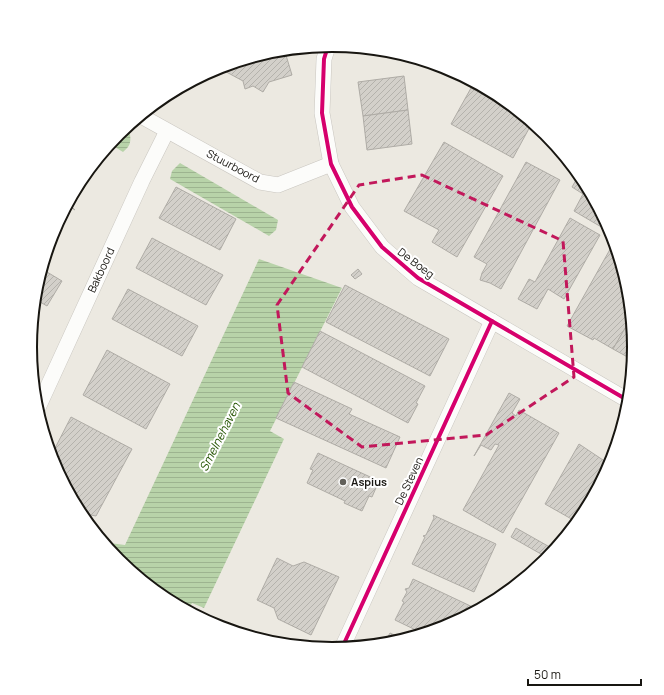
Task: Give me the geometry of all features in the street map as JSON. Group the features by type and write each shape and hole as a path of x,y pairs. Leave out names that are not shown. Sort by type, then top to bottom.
{"street":[{"name":"De Boeg","path":"326,52 324,59 322,113 331,164 352,206 382,247 418,278 622,397"},
{"name":"Stuurboord","path":"146,119 260,182 278,185 331,164"},
{"name":"Bakboord","path":"42,399 142,180 167,131"},
{"name":"De Steven","path":"345,642 492,321"}],"highlighted area":[{"path":"422,175 563,241 574,377 486,435 362,447 288,393 277,305 359,185"}],"water":[{"path":"129,133 130,144 123,152 115,147"},
{"path":"180,163 278,220 276,230 269,236 170,179 172,171"},
{"name":"Smelnehaven","path":"259,259 342,288 270,431 284,439 204,608 192,603 190,606 152,582 111,543 125,545"}],"building":[{"path":"286,56 292,75 269,82 263,92 253,86 245,89 243,81 227,72 274,58"},
{"path":"404,76 408,110 363,116 358,82"},
{"path":"471,88 512,113 529,128 513,158 451,124"},
{"path":"408,110 412,144 367,150 363,116"},
{"path":"444,142 503,176 457,257 432,242 439,230 404,211"},
{"path":"526,162 560,180 501,289 480,280 487,264 474,257"},
{"path":"575,181 587,200 597,217 601,227 574,211 583,194 572,187"},
{"path":"176,187 236,219 220,250 159,218"},
{"path":"570,218 600,235 564,299 548,289 537,309 518,299 529,279 535,282"},
{"path":"152,238 223,275 206,305 136,268"},
{"path":"610,250 621,290 626,327 613,349 594,338 593,340 567,326"},
{"path":"358,269 362,274 355,279 351,275"},
{"path":"47,272 62,281 47,306 41,303"},
{"path":"345,285 449,339 430,376 326,322"},
{"path":"128,289 198,326 182,356 112,319"},
{"path":"626,327 627,356 613,349"},
{"path":"320,331 425,386 408,423 302,367"},
{"path":"107,350 170,384 146,429 83,395"},
{"path":"294,382 352,409 349,414 400,437 386,468 276,418"},
{"path":"509,393 520,399 512,413 516,416 519,410 559,433 503,533 463,510 499,445 495,444 491,450 481,445 474,456"},
{"path":"71,417 132,449 96,516 90,515 77,495 67,478 55,448"},
{"path":"579,444 605,461 597,478 571,519 545,504"},
{"name":"Aspius","path":"318,453 379,481 372,497 369,496 362,511 307,483 313,470 310,469"},
{"path":"433,515 496,544 474,592 412,564 425,537 423,536 426,535 434,518"},
{"path":"516,528 549,547 542,555 511,537"},
{"path":"277,558 293,566 304,562 339,577 311,635 278,619 274,608 257,600"},
{"path":"413,579 472,607 445,620 416,630 395,620 404,602 402,601 407,592 405,589 409,588"},
{"path":"390,633 395,636 390,637 388,637"}],"cycle path":[{"path":"326,52 324,59 322,113 331,164 352,207 382,247 418,278 622,397"},
{"path":"345,642 492,321"}],"place":[{"name":"Aspius","path":"343,482"}]}
